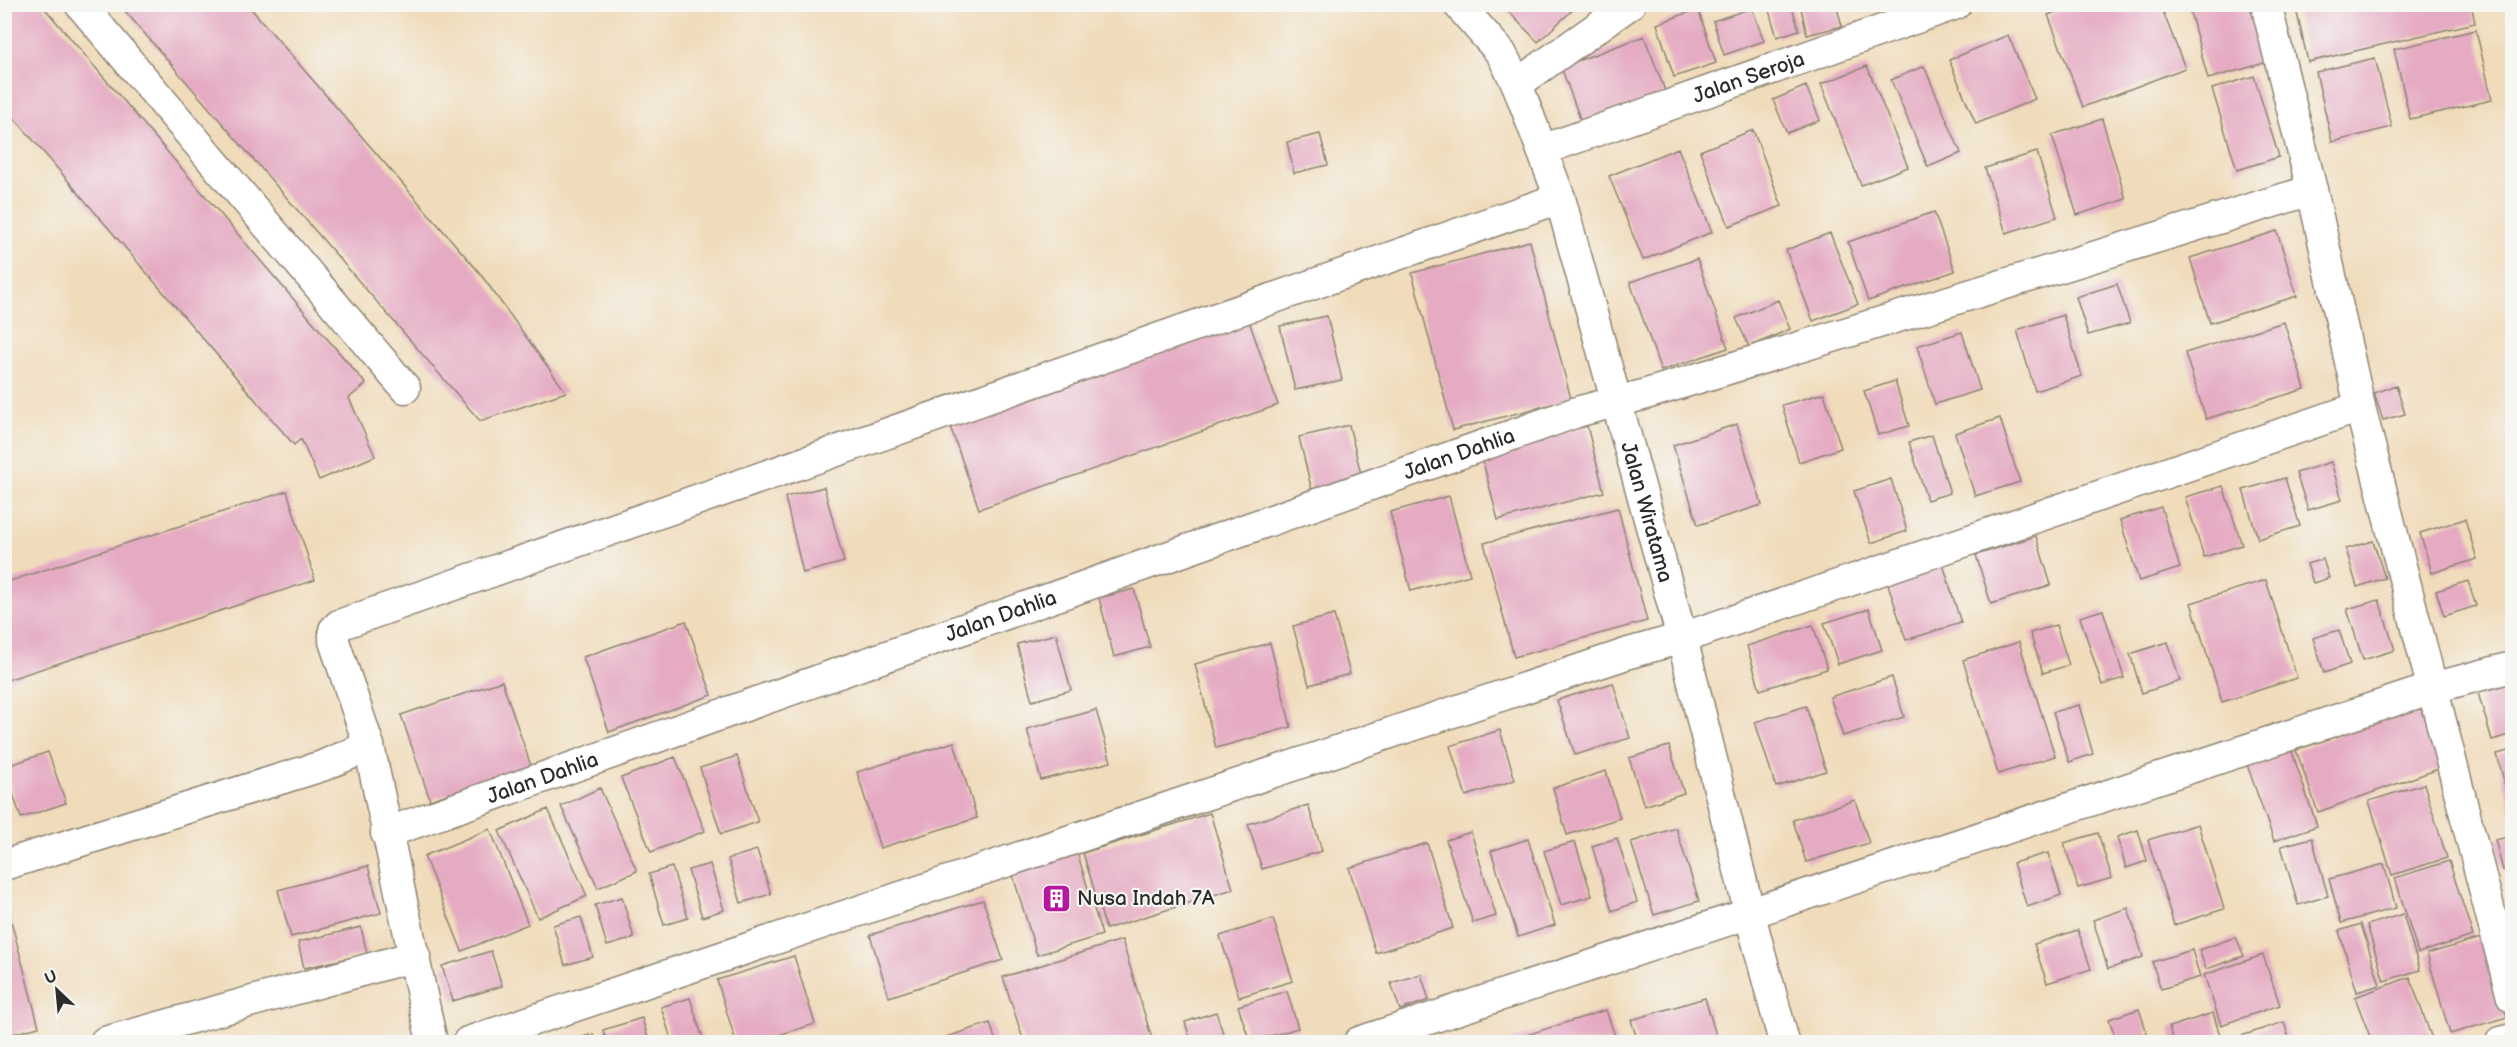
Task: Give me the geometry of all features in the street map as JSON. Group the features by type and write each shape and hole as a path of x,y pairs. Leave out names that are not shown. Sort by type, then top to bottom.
{"street":[{"path":"80,4 405,388"},
{"name":"Jalan Wiratama","path":"1458,4 1501,53 1517,84 1560,198 1682,638 1750,915 1784,1042"},
{"path":"1517,84 1630,4"},
{"name":"Jalan Seroja","path":"1542,150 1956,4"},
{"path":"2266,4 2312,190 2360,407 2512,997"},
{"name":"Jalan Dahlia","path":"386,833 1569,415 1643,395 2312,190"},
{"path":"432,1042 369,746 334,641 334,630 339,625 1560,198"},
{"path":"468,1042 1629,653 1682,638 2360,407"},
{"path":"1359,1042 2433,688 2512,667"},
{"path":"4,865 322,766 369,746"},
{"path":"105,1042 415,956"},
{"path":"2500,1042 2512,1039"}],"building":[{"path":"4,4 41,4 366,384 349,398 375,456 319,480 301,439 294,445 4,106"},
{"path":"119,4 247,4 479,272 566,392 480,421"},
{"path":"1505,4 1579,4 1538,42 1503,6"},
{"path":"1721,4 1738,4 1738,5 1722,9"},
{"path":"1767,4 1791,4 1799,30 1777,37"},
{"path":"1800,4 1836,4 1842,26 1807,35"},
{"path":"2075,4 2160,4 2185,68 2083,107 2048,15"},
{"path":"2188,4 2260,4 2268,62 2208,79"},
{"path":"2295,4 2471,4 2475,23 2308,62"},
{"path":"1752,8 1764,41 1724,55 1713,21"},
{"path":"1698,9 1716,63 1674,77 1657,24"},
{"path":"2476,30 2492,100 2410,119 2394,49"},
{"path":"2008,35 2035,99 1976,124 1949,60"},
{"path":"1644,36 1666,93 1582,124 1561,67"},
{"path":"2375,58 2392,127 2332,142 2316,72"},
{"path":"1867,66 1908,167 1861,185 1821,84"},
{"path":"1924,66 1961,153 1928,167 1891,80"},
{"path":"2254,76 2279,157 2237,170 2212,89"},
{"path":"1806,86 1820,120 1787,133 1773,100"},
{"path":"2102,119 2126,199 2077,215 2052,135"},
{"path":"1753,130 1782,206 1729,226 1700,151"},
{"path":"1320,134 1328,165 1294,173 1287,142"},
{"path":"1678,148 1712,232 1643,260 1609,176"},
{"path":"2037,152 2057,217 2006,233 1985,168"},
{"path":"1934,212 1955,271 1868,301 1848,242"},
{"path":"2277,231 2297,296 2210,323 2190,258"},
{"path":"1830,233 1858,304 1813,321 1786,250"},
{"path":"1530,241 1571,399 1453,430 1412,273"},
{"path":"1697,259 1728,348 1661,371 1630,282"},
{"path":"2117,284 2130,323 2088,335 2076,297"},
{"path":"1778,300 1790,329 1749,347 1736,318"},
{"path":"2063,315 2082,376 2035,391 2017,330"},
{"path":"1327,316 1342,380 1295,390 1280,326"},
{"path":"1249,321 1278,405 979,509 950,426"},
{"path":"2284,322 2305,389 2206,419 2185,353"},
{"path":"1962,332 1980,390 1935,404 1917,346"},
{"path":"1895,381 1909,426 1878,435 1864,391"},
{"path":"2396,385 2405,414 2383,420 2374,393"},
{"path":"1824,393 1841,448 1799,462 1782,405"},
{"path":"2000,418 2020,482 1975,496 1955,433"},
{"path":"1737,424 1762,505 1698,525 1673,445"},
{"path":"1349,425 1362,478 1312,491 1299,437"},
{"path":"1587,426 1604,492 1498,520 1481,454"},
{"path":"1932,435 1950,493 1927,500 1909,442"},
{"path":"2331,462 2342,500 2308,510 2296,473"},
{"path":"2285,478 2300,526 2258,539 2243,490"},
{"path":"1891,479 1907,531 1871,543 1854,491"},
{"path":"2223,486 2242,545 2204,557 2185,497"},
{"path":"824,487 844,562 803,573 785,497"},
{"path":"287,491 315,580 4,681 4,583"},
{"path":"1449,496 1470,575 1411,591 1390,512"},
{"path":"2161,507 2180,568 2139,581 2120,520"},
{"path":"1618,508 1647,621 1514,657 1484,543"},
{"path":"2465,519 2477,559 2432,573 2420,533"},
{"path":"2036,536 2051,585 1991,604 1976,555"},
{"path":"2373,541 2385,578 2357,587 2346,549"},
{"path":"2323,559 2329,578 2313,583 2307,564"},
{"path":"1943,564 1961,623 1906,640 1887,581"},
{"path":"2266,580 2297,678 2222,702 2191,603"},
{"path":"2468,581 2476,606 2444,616 2436,591"},
{"path":"1134,589 1150,647 1114,657 1099,598"},
{"path":"2379,600 2395,650 2363,660 2347,609"},
{"path":"1869,609 1882,650 1838,664 1824,623"},
{"path":"2103,610 2124,678 2102,685 2080,617"},
{"path":"1334,615 1350,674 1309,685 1293,626"},
{"path":"686,621 712,695 609,732 583,657"},
{"path":"1813,625 1827,669 1760,690 1747,646"},
{"path":"2056,625 2069,665 2043,673 2030,633"},
{"path":"2339,630 2350,664 2324,673 2313,638"},
{"path":"1056,634 1071,690 1032,701 1017,644"},
{"path":"2019,642 2055,756 1998,774 1963,660"},
{"path":"2168,642 2180,681 2142,693 2130,654"},
{"path":"1270,643 1291,727 1216,748 1195,664"},
{"path":"2512,675 2512,734 2492,740 2476,686"},
{"path":"1892,677 1904,717 1843,736 1830,697"},
{"path":"502,681 531,766 430,800 401,715"},
{"path":"1613,683 1630,738 1575,755 1557,700"},
{"path":"2079,705 2093,754 2069,762 2053,712"},
{"path":"1806,706 1826,771 1776,787 1755,722"},
{"path":"2420,706 2441,768 2318,812 2296,750"},
{"path":"1096,710 1111,762 1041,780 1027,729"},
{"path":"1500,730 1515,780 1466,796 1450,746"},
{"path":"954,742 977,818 880,848 857,772"},
{"path":"2289,743 2317,826 2274,841 2245,759"},
{"path":"1669,746 1684,793 1644,806 1629,758"},
{"path":"2512,750 2512,813 2497,754"},
{"path":"48,752 66,803 21,818 4,767"},
{"path":"737,756 758,822 721,834 700,768"},
{"path":"675,757 705,831 651,852 621,778"},
{"path":"1606,771 1620,818 1567,835 1553,788"},
{"path":"2424,784 2447,858 2392,875 2369,801"},
{"path":"600,788 637,871 598,888 561,806"},
{"path":"1855,800 1869,843 1806,862 1793,820"},
{"path":"1308,805 1322,851 1262,869 1248,824"},
{"path":"548,809 587,896 538,918 499,831"},
{"path":"1210,813 1233,889 1106,929 1083,853"},
{"path":"2198,824 2224,909 2174,925 2148,840"},
{"path":"1676,828 1699,901 1654,915 1631,842"},
{"path":"490,829 528,924 462,951 424,856"},
{"path":"2138,830 2147,861 2126,868 2117,837"},
{"path":"1471,832 1496,916 1473,923 1446,840"},
{"path":"2098,833 2112,878 2078,888 2064,843"},
{"path":"2512,836 2512,868 2503,870 2495,840"},
{"path":"1617,838 1637,902 1612,911 1592,846"},
{"path":"2312,838 2328,896 2298,905 2281,846"},
{"path":"1528,839 1555,925 1518,937 1491,851"},
{"name":"Nusa Indah 7A","path":"1074,842 1102,935 1037,955 1009,862"},
{"path":"1575,842 1592,896 1561,905 1544,851"},
{"path":"1427,843 1453,928 1376,953 1349,868"},
{"path":"757,850 771,894 741,903 728,859"},
{"path":"2048,853 2061,895 2027,907 2013,863"},
{"path":"2449,861 2473,936 2418,953 2395,878"},
{"path":"710,864 724,910 702,917 688,870"},
{"path":"2384,864 2396,908 2341,923 2329,879"},
{"path":"368,866 381,913 291,937 278,890"},
{"path":"672,867 688,918 664,925 649,874"},
{"path":"4,894 39,1027 4,1036"},
{"path":"622,897 634,938 607,946 595,905"},
{"path":"983,900 1003,960 889,997 870,935"},
{"path":"2128,908 2143,957 2108,969 2093,920"},
{"path":"2403,914 2420,970 2384,981 2367,925"},
{"path":"581,917 593,957 565,965 553,925"},
{"path":"1273,919 1293,981 1239,997 1220,936"},
{"path":"2361,924 2380,985 2357,992 2339,931"},
{"path":"361,927 367,954 304,968 298,942"},
{"path":"2078,930 2091,969 2047,983 2034,944"},
{"path":"2236,937 2244,956 2206,969 2199,950"},
{"path":"2484,937 2507,1017 2450,1034 2427,954"},
{"path":"1122,940 1153,1042 1024,1042 1003,977"},
{"path":"2192,950 2200,977 2161,989 2152,962"},
{"path":"491,951 502,986 453,1001 442,966"},
{"path":"2263,955 2280,1005 2221,1025 2204,975"},
{"path":"794,956 815,1024 756,1042 736,1042 717,980"},
{"path":"1421,974 1429,1000 1400,1010 1391,983"},
{"path":"2410,977 2432,1039 2421,1042 2372,1042 2355,997"},
{"path":"1287,991 1298,1028 1250,1042 1238,1006"},
{"path":"690,998 704,1042 672,1042 661,1007"},
{"path":"1705,998 1718,1042 1638,1042 1631,1020"},
{"path":"2139,1009 2150,1042 2117,1042 2109,1019"},
{"path":"1606,1010 1617,1042 1504,1042"},
{"path":"1216,1012 1226,1042 1191,1042 1185,1022"},
{"path":"2213,1013 2222,1042 2173,1042 2169,1027"},
{"path":"642,1018 649,1042 607,1042 603,1030"},
{"path":"2284,1022 2290,1042 2243,1042 2241,1036"},
{"path":"990,1023 996,1042 948,1042 946,1037"},
{"path":"593,1034 596,1042 566,1042"}],"place":[{"name":"Nusa Indah 7A","path":"1056,898"}]}
